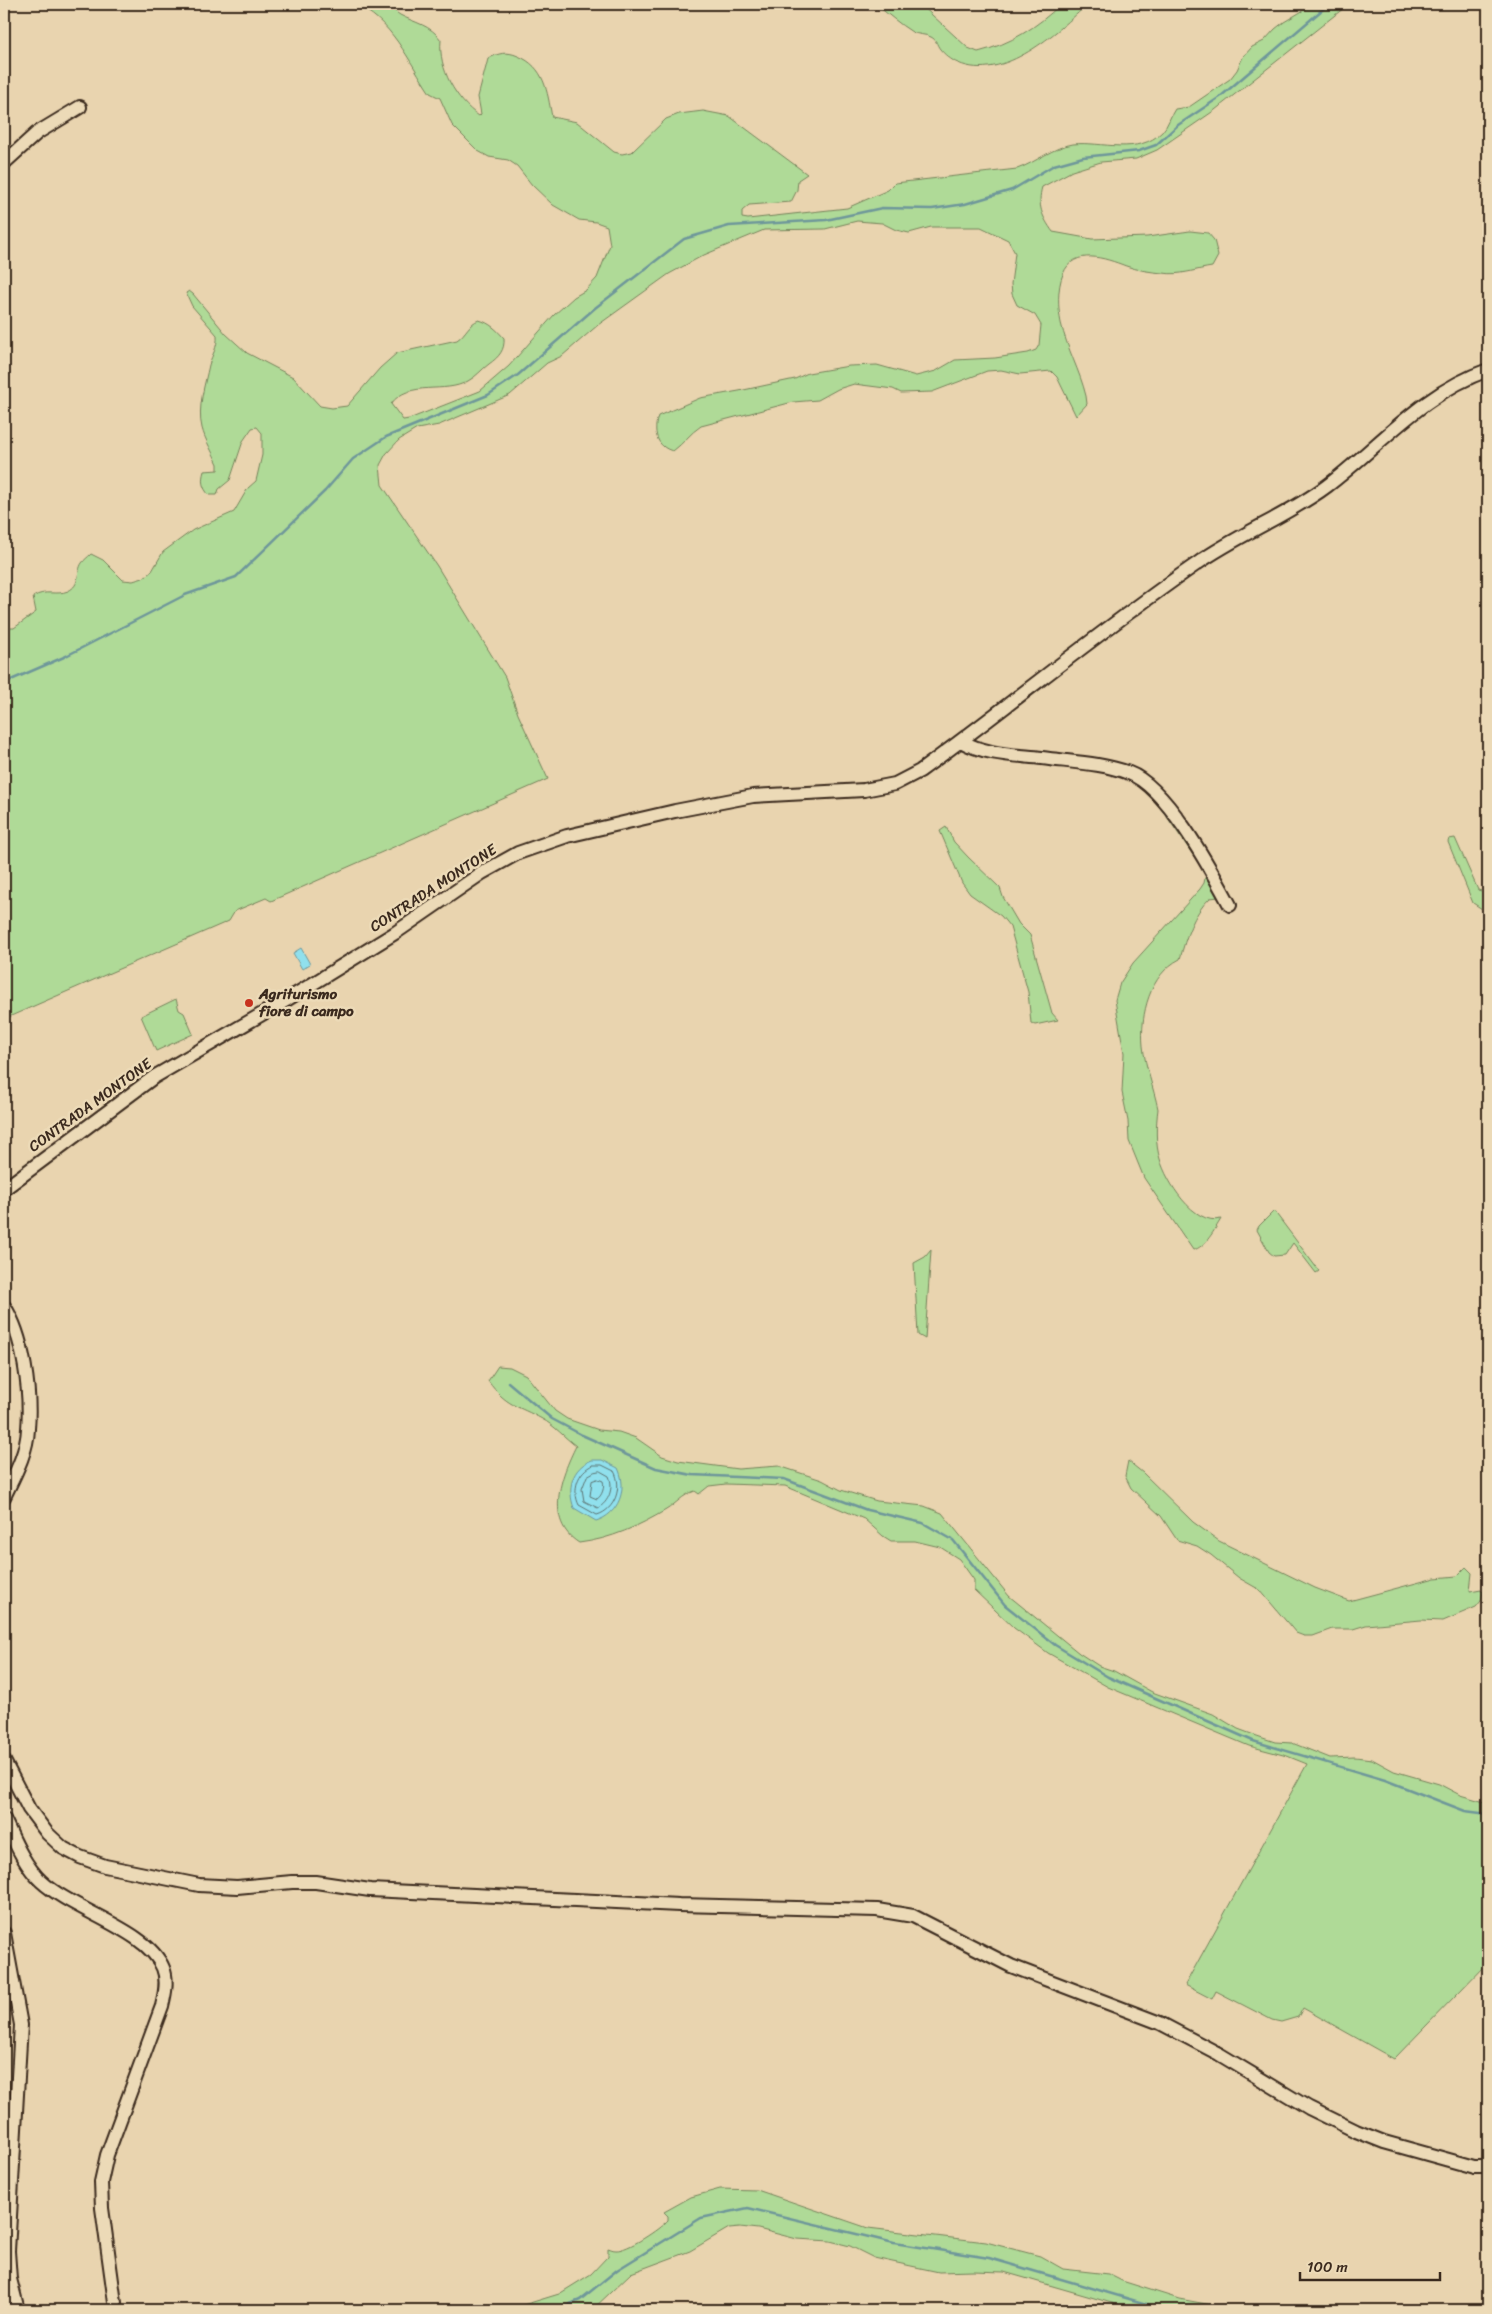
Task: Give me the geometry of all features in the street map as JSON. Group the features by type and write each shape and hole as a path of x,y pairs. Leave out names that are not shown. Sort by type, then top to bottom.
{"street":[{"path":"4,163 37,133 80,107"},
{"name":"CONTRADA MONTONE","path":"4,1189 154,1077 395,933 482,873 518,853 567,836 675,811 770,794 864,790 895,784 920,772 1199,562 1289,512 1326,486 1424,403 1444,389 1488,370"},
{"path":"960,741 988,751 1096,765 1130,774 1150,786 1174,815 1206,861 1230,905"},
{"path":"4,1306 14,1320 21,1353 27,1392 28,1430 21,1461 4,1497"},
{"path":"4,1761 28,1809 47,1834 63,1848 80,1857 105,1866 199,1885 237,1887 292,1882 316,1882 370,1890 678,1905 877,1910 913,1916 1011,1966 1160,2023 1219,2054 1309,2108 1356,2131 1384,2142 1474,2167 1488,2167"},
{"path":"4,1819 19,1851 40,1880 68,1902 136,1938 154,1952 164,1969 166,1987 162,2006 106,2155 101,2182 102,2208 116,2310"},
{"path":"4,1933 21,2025 8,2251 10,2279 18,2310"}],"green space":[{"path":"353,4 388,4 400,15 422,25 437,35 441,40 442,62 450,83 463,101 479,116 481,114 478,97 488,59 495,55 506,53 514,54 527,61 539,73 546,89 552,117 577,122 614,152 622,154 632,152 666,119 679,114 703,111 729,116 807,174 798,180 797,190 791,202 749,205 742,211 742,218 748,219 847,208 888,190 895,183 1017,169 1058,148 1073,144 1131,146 1142,144 1162,132 1175,109 1189,107 1230,79 1243,57 1252,47 1264,41 1284,22 1314,4 1349,4 1215,110 1157,150 1136,159 1101,162 1072,171 1042,187 1040,205 1046,221 1053,232 1092,239 1147,237 1190,231 1208,233 1214,240 1218,256 1212,267 1175,274 1139,270 1109,260 1091,257 1082,257 1068,266 1063,274 1060,286 1060,317 1087,404 1076,416 1057,377 1051,371 1020,374 1001,370 987,371 932,392 901,393 893,389 854,384 838,389 818,400 793,402 701,426 673,451 663,446 659,442 656,433 658,416 700,398 795,379 808,373 849,366 877,365 916,376 936,371 955,360 995,358 1036,350 1039,345 1041,325 1035,315 1017,305 1012,294 1011,284 1015,253 1008,240 981,227 931,227 909,233 896,230 882,223 857,221 825,229 764,230 704,255 669,274 598,325 562,356 547,363 510,395 439,425 417,429 399,440 386,454 380,465 382,485 437,566 505,677 518,714 548,779 271,901 266,898 235,911 229,921 4,1019 4,628 14,628 36,612 33,597 42,593 64,592 72,588 77,582 82,563 91,554 103,560 123,580 133,581 143,578 152,571 163,552 193,530 234,512 248,488 256,481 262,455 262,433 257,427 252,428 243,441 230,480 219,489 217,495 209,495 204,487 202,481 204,471 218,470 218,464 203,433 200,412 209,365 216,347 217,335 192,306 186,293 189,291 193,294 226,334 247,353 293,377 320,406 332,408 347,406 380,368 397,353 457,340 479,320 493,327 504,338 502,350 498,356 468,381 449,387 417,389 399,396 391,404 403,420 480,391 509,366 554,315 574,297 586,290 597,278 610,245 607,226 596,222 579,220 553,205 532,185 517,166 508,160 489,157 478,151 452,125 440,98 430,93 389,30 378,19"},
{"path":"875,4 920,4 968,48 978,52 990,49 1023,34 1061,4 1088,4 1061,28 1029,52 1011,61 993,66 976,67 953,61 941,51 933,38 912,32"},
{"path":"1145,787 1206,862 1219,897 1210,898 1204,904 1188,934 1180,959 1161,974 1154,985 1145,1008 1142,1034 1146,1061 1158,1109 1156,1127 1158,1153 1163,1168 1168,1179 1191,1209 1201,1216 1221,1219 1206,1242 1193,1250 1144,1178 1129,1141 1128,1121 1122,1092 1124,1053 1115,1000 1120,983 1133,963 1200,889 1206,874"},
{"path":"946,827 954,842 1000,888 1003,897 1019,924 1030,935 1052,1013 1058,1020 1035,1025 1031,1023 1028,992 1010,927 1001,916 970,894 962,883 940,831"},
{"path":"1455,838 1478,890 1488,893 1488,913 1473,903 1448,842 1449,839"},
{"path":"176,999 179,1010 184,1013 193,1034 156,1051 141,1016"},
{"path":"1274,1211 1319,1271 1316,1273 1293,1243 1285,1255 1274,1256 1269,1252 1257,1230"},
{"path":"931,1250 925,1339 918,1335 914,1263 925,1257"},
{"path":"498,1366 510,1367 526,1375 555,1411 567,1419 599,1430 619,1432 636,1438 662,1456 678,1461 738,1469 779,1466 822,1480 841,1490 877,1501 924,1506 942,1513 1009,1596 1079,1653 1099,1666 1114,1671 1152,1692 1213,1714 1238,1729 1257,1736 1275,1742 1292,1743 1330,1758 1355,1757 1372,1759 1394,1771 1439,1784 1460,1795 1488,1803 1488,1962 1394,2059 1303,2008 1298,2017 1281,2022 1272,2020 1216,1991 1212,1999 1185,1985 1307,1764 1287,1756 1249,1746 1108,1687 1048,1653 1014,1628 974,1590 974,1580 959,1559 940,1547 915,1541 891,1541 864,1519 785,1486 726,1484 709,1486 699,1494 695,1491 686,1495 666,1510 635,1526 613,1535 579,1543 568,1534 562,1523 559,1511 561,1484 576,1446 555,1428 507,1401 495,1390 488,1381"},
{"path":"1128,1461 1143,1473 1193,1522 1219,1541 1315,1588 1349,1601 1435,1578 1457,1576 1466,1567 1472,1573 1470,1591 1481,1589 1483,1592 1481,1601 1476,1607 1443,1621 1421,1620 1366,1625 1353,1629 1332,1629 1313,1636 1304,1636 1296,1633 1260,1590 1239,1578 1197,1546 1177,1540 1161,1516 1131,1488 1125,1476"},
{"path":"720,2189 757,2190 868,2228 986,2242 1040,2256 1063,2269 1108,2274 1122,2281 1179,2299 1212,2305 1217,2310 1127,2310 1122,2306 1004,2272 939,2272 874,2258 850,2246 830,2241 797,2239 758,2229 740,2227 729,2228 690,2251 631,2273 592,2310 507,2310 559,2294 591,2274 608,2256 608,2248 615,2250 628,2247 664,2224 668,2220 668,2216 664,2212 691,2197"}],"water":[{"path":"301,948 310,964 302,969 293,953"},
{"path":"592,1460 602,1460 618,1468 622,1484 616,1507 604,1518 596,1521 574,1508 571,1494 575,1474 579,1468"}],"waterway":[{"path":"4,683 64,657 185,595 236,577 325,491 353,459 386,437 488,395 518,375 595,308 684,239 729,226 826,220 882,208 932,209 965,204 1012,190 1054,165 1083,157 1139,151 1156,145 1178,125 1220,97 1329,4"},
{"path":"508,1382 552,1419 582,1435 656,1468 692,1475 784,1479 867,1510 923,1523 953,1540 1005,1605 1055,1645 1108,1677 1253,1741 1385,1780 1465,1811 1488,1814"},
{"path":"556,2310 580,2300 617,2270 701,2218 748,2208 894,2243 989,2258 1167,2310"}],"place":[{"name":"Agriturismo fiore di campo","path":"249,1003"}]}
